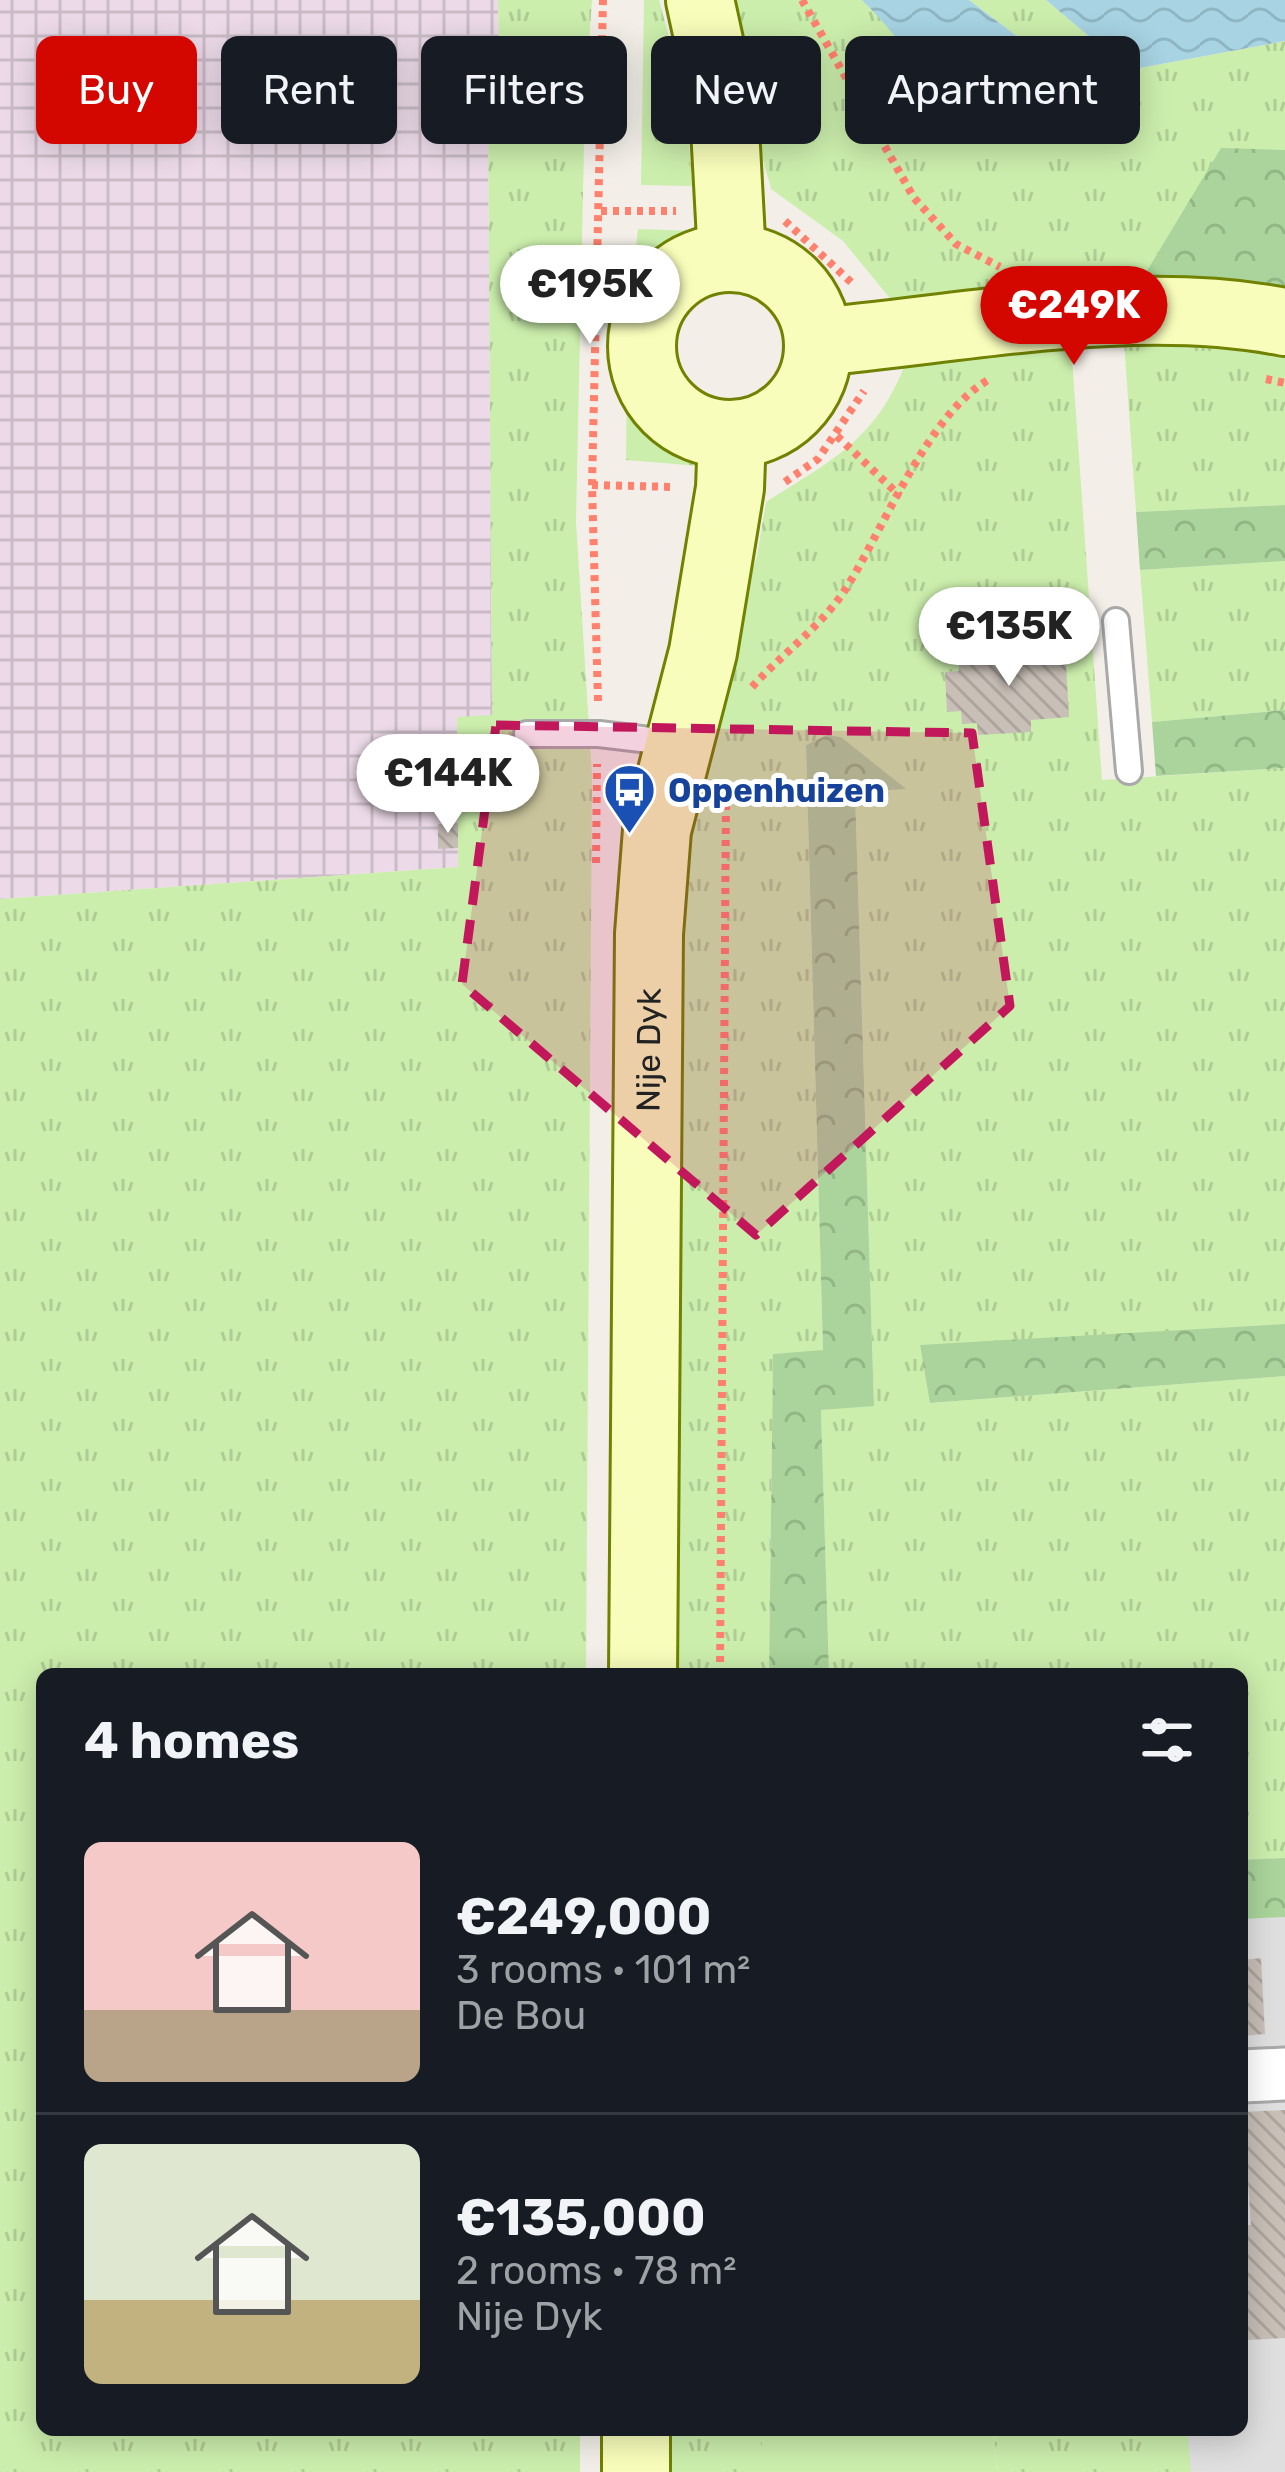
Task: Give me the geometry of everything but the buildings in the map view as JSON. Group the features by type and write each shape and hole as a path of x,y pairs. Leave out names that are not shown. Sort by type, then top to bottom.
{"street":[{"path":"700,0 724,110 732,257"},
{"path":"732,257 755,261 795,285 814,319 818,342 812,381 798,403 777,421 732,434 710,433 672,413 645,372 641,346 650,309 670,280 691,266 732,257"},
{"path":"818,342 1008,349 1093,315 1242,314 1274,350"},
{"name":"Nije Dyk","path":"643,1668 649,934 657,830 675,743 704,652 730,488 732,434"},
{"path":"1248,2076 1285,2074"},
{"path":"635,2472 636,2436"}],"lane":[{"path":"1116,620 1130,772"},
{"path":"527,734 599,734 675,743"}],"path":[{"path":"592,485 603,0"},
{"path":"745,700 840,598 964,400 1008,349 1015,275 956,244 914,198 802,0"},
{"path":"1274,350 1285,383"},
{"path":"837,436 900,496"},
{"path":"720,1668 726,789"}],"highlighted area":[{"path":"496,725 972,733 1010,1006 756,1235 462,984"}],"shaded area":[{"path":"0,0 498,0 499,36 421,36 421,144 488,144 492,716 457,718 458,867 0,899"},
{"path":"1285,1828 1285,2472 1165,2472 1162,2436 1248,2436 1248,1831"}],"green space":[{"path":"498,0 592,0 589,36 499,36"},
{"path":"644,0 659,0 669,36 651,36 651,144 689,144 692,186 641,185"},
{"path":"721,0 862,0 913,36 845,36 845,144 1140,144 1140,68 1285,41 1285,150 1221,149 1136,289 893,302 843,241 771,189 759,144 821,144 821,36 731,36"},
{"path":"969,0 1046,0 1089,36 1017,36"},
{"path":"488,144 584,144 576,522 592,775 586,1668 36,1668 36,2436 580,2436 580,2472 0,2472 0,899 458,867 457,717 492,715"},
{"path":"1221,148 1285,150 1285,294 1136,289"},
{"path":"638,229 698,231 652,279 628,325"},
{"path":"1124,341 1285,342 1285,505 1136,512"},
{"path":"1071,344 1102,780 1285,768 1285,1324 920,1346 931,1403 1285,1376 1285,1858 1248,1860 1248,1668 829,1668 821,1410 874,1405 855,791 903,789 841,737 828,735 806,745 823,1351 773,1354 769,1668 677,1668 686,834 697,736 757,556 766,502 853,443 884,406 909,354"},
{"path":"627,370 651,414 699,466 626,460"},
{"path":"1285,505 1285,561 1140,570 1136,512"},
{"path":"1285,561 1285,710 1152,722 1140,570"},
{"path":"1285,710 1285,768 1156,776 1152,722"},
{"path":"827,735 841,737 906,789 855,792 874,1406 821,1410 829,1668 769,1668 773,1354 823,1350 806,745"},
{"path":"1285,1324 1285,1376 930,1403 920,1345"},
{"path":"1285,1858 1285,1917 1248,1919 1248,1860"},
{"path":"668,2436 762,2436 762,2472 667,2472"},
{"path":"762,2436 994,2436 997,2472 762,2472"},
{"path":"994,2436 1188,2436 1191,2472 997,2472"}],"water":[{"path":"862,0 969,0 1017,36 894,36"},
{"path":"1046,0 1285,0 1285,41 1140,68 1140,36 1089,36"}],"place":[{"name":"Oppenhuizen","path":"629,836"}]}
